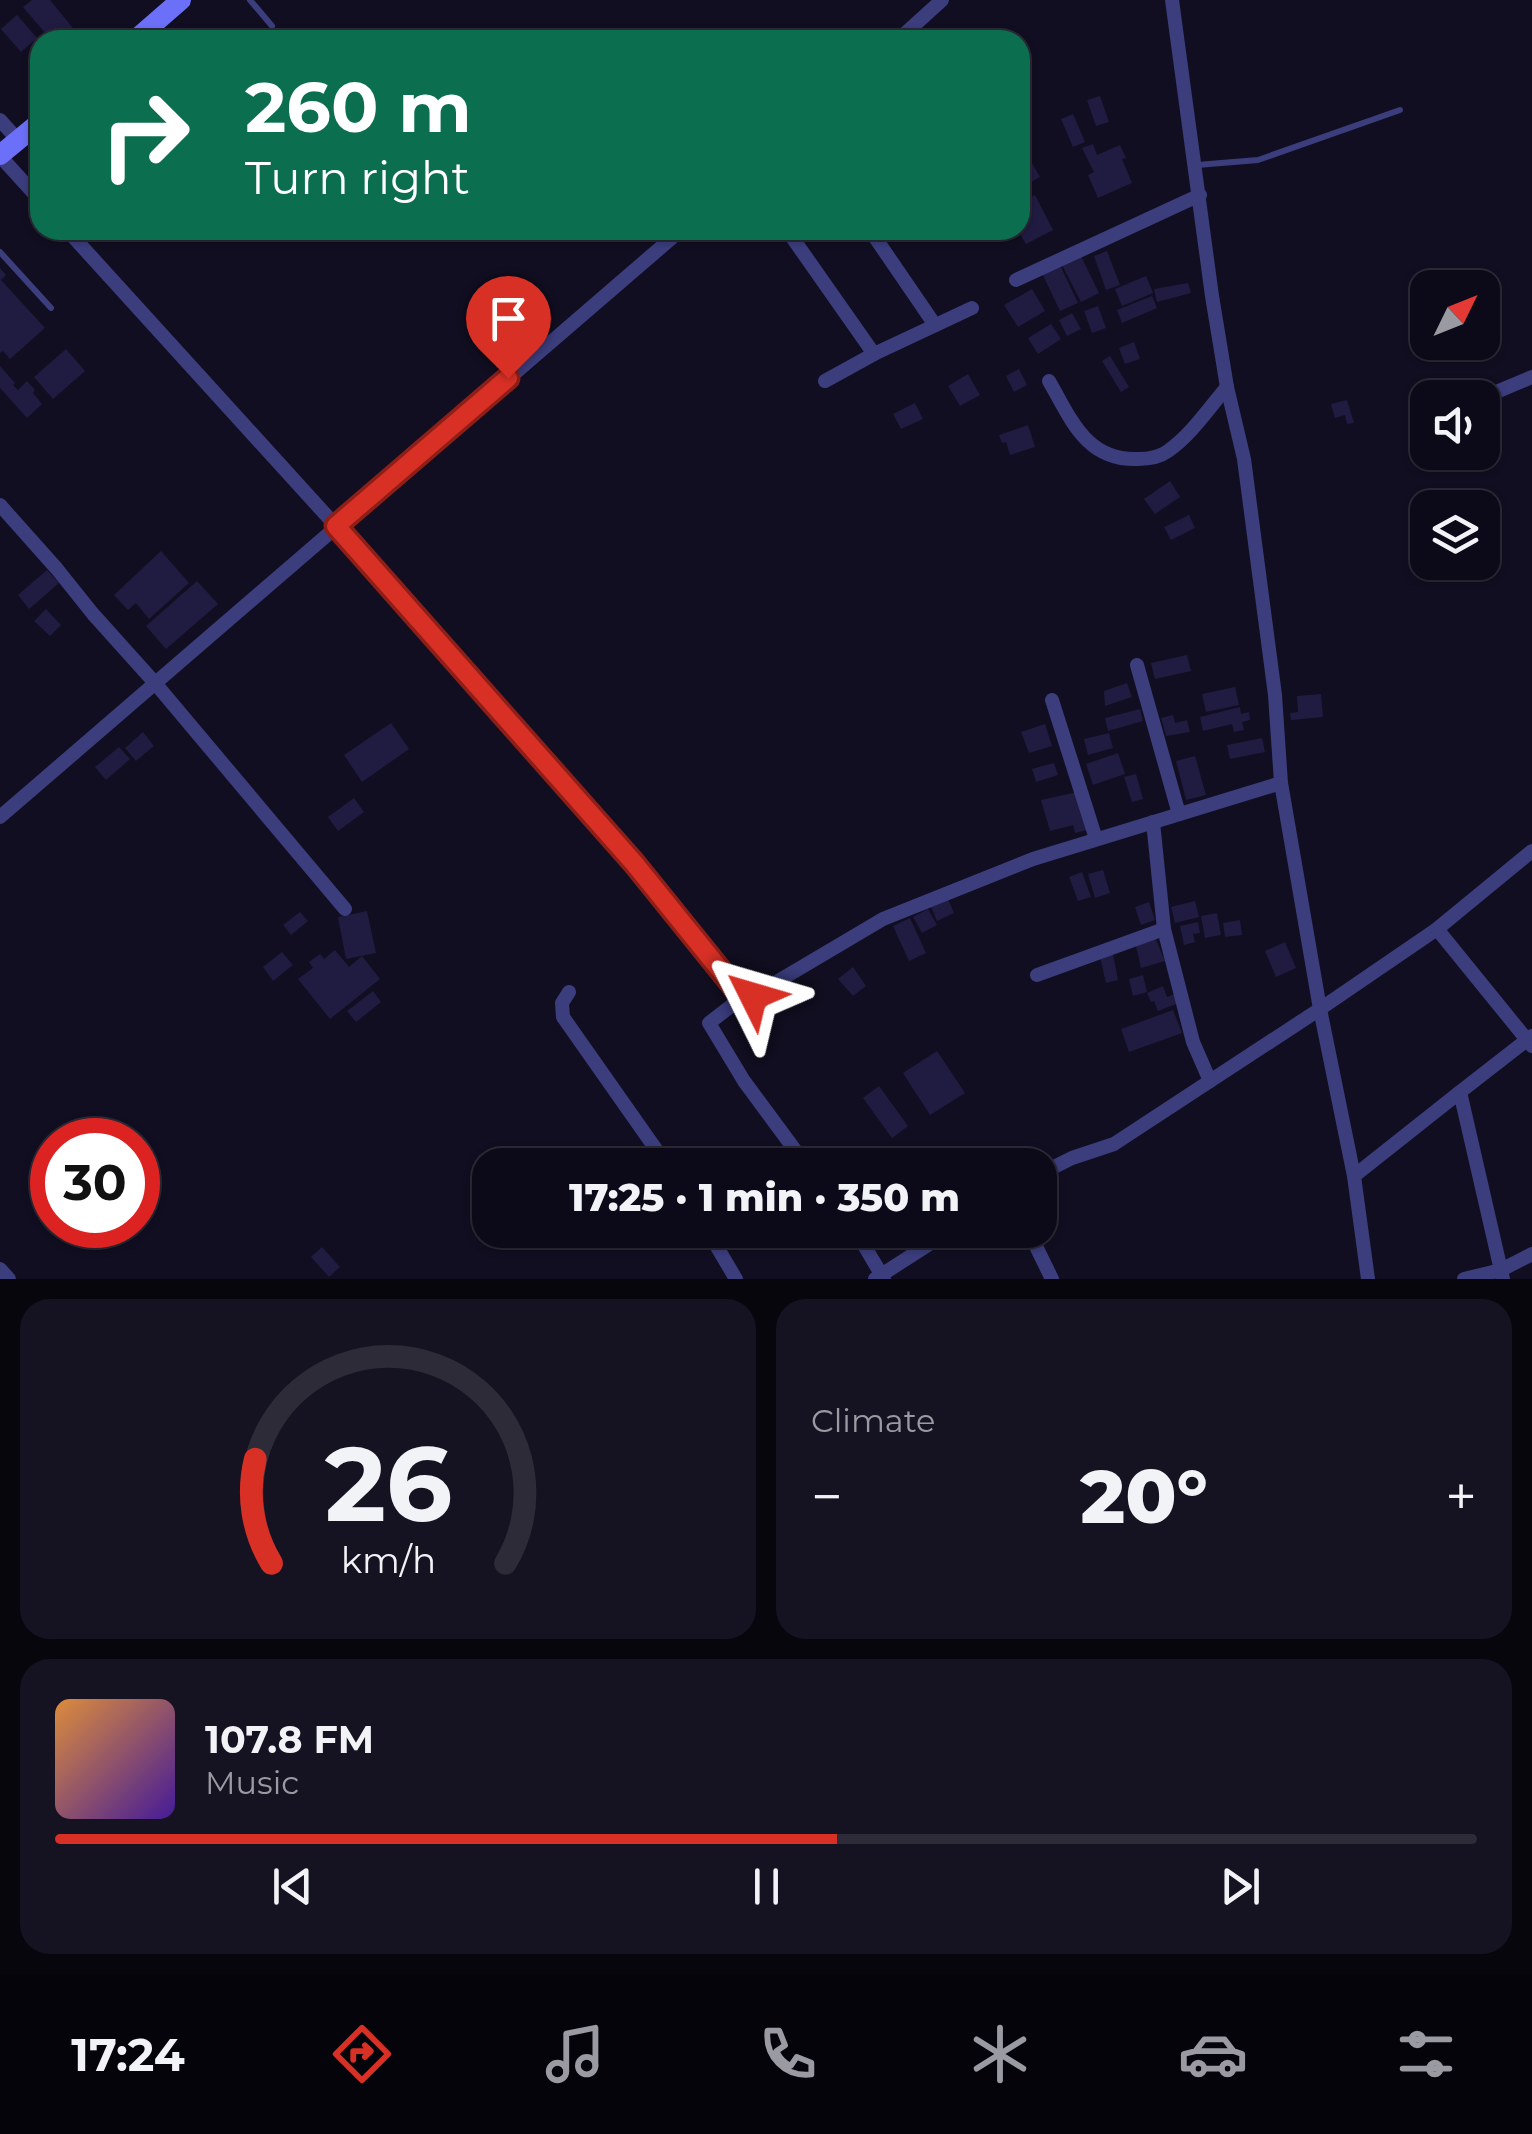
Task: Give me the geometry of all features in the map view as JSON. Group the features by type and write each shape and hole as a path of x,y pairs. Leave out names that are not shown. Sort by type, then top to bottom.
{"street":[{"path":"146,30 181,0"},
{"path":"909,30 942,0"},
{"path":"1172,0 1212,296 1250,497 1282,783 1320,1010 1354,1176 1368,1279"},
{"path":"0,120 18,140"},
{"path":"30,130 0,156 30,189"},
{"path":"1016,280 1200,195"},
{"path":"76,240 634,863 744,996"},
{"path":"0,816 669,240"},
{"path":"794,240 874,354"},
{"path":"877,240 934,326"},
{"path":"825,381 972,308"},
{"path":"1500,391 1532,378"},
{"path":"1049,381 1078,433 1089,444 1128,459 1166,454 1228,387"},
{"path":"0,504 345,909"},
{"path":"1138,666 1179,814"},
{"path":"1052,700 1096,840"},
{"path":"793,1148 744,1081 709,1023 744,996 753,996 883,918 1034,859 1282,783"},
{"path":"1152,822 1164,929 1193,1042 1210,1081"},
{"path":"1057,1166 1114,1144 1320,1010 1437,928 1532,851"},
{"path":"1354,1176 1530,1041 1437,928"},
{"path":"1037,975 1164,929"},
{"path":"569,992 562,1003 563,1016 655,1148"},
{"path":"1460,1092 1502,1275"},
{"path":"717,1248 736,1279"},
{"path":"865,1248 881,1277 924,1248"},
{"path":"1037,1248 1052,1279"},
{"path":"1464,1279 1502,1275 1532,1254"},
{"path":"0,1269 9,1279"}],"lane":[{"path":"250,0 272,26"},
{"path":"1196,165 1258,160 1400,110"},
{"path":"0,252 52,308"}],"building":[{"path":"32,0 50,0 74,30 43,30 23,7"},
{"path":"17,15 30,30 30,44 21,52 1,29"},
{"path":"1100,96 1109,122 1096,126 1087,100"},
{"path":"1073,114 1085,142 1073,147 1061,119"},
{"path":"1093,144 1097,155 1120,145 1132,183 1098,198 1088,175 1094,172 1082,148"},
{"path":"1030,160 1040,177 1030,182"},
{"path":"1035,195 1053,230 1026,244 1024,240 1030,240 1030,198"},
{"path":"1107,251 1120,285 1106,290 1094,256"},
{"path":"1080,254 1099,293 1081,302 1061,263"},
{"path":"1059,263 1078,303 1060,311 1041,271"},
{"path":"0,268 6,275 1,280 45,328 10,359 3,351 0,353"},
{"path":"1146,276 1153,293 1122,306 1115,289"},
{"path":"1188,283 1191,293 1157,302 1154,289"},
{"path":"1032,289 1045,311 1018,327 1004,305"},
{"path":"1152,296 1157,308 1122,323 1117,310"},
{"path":"1098,306 1106,328 1092,333 1084,311"},
{"path":"1072,313 1081,329 1067,336 1059,320"},
{"path":"1051,324 1061,339 1038,354 1028,338"},
{"path":"1134,342 1140,359 1125,364 1119,348"},
{"path":"66,349 85,371 53,399 34,377"},
{"path":"1110,356 1129,387 1121,392 1102,361"},
{"path":"0,366 18,390 27,381 35,390 33,393 42,404 27,418 0,388"},
{"path":"1019,369 1027,385 1014,392 1006,376"},
{"path":"968,374 980,395 960,406 948,386"},
{"path":"1347,400 1354,423 1347,424 1345,415 1335,418 1331,404"},
{"path":"915,403 923,419 901,429 893,414"},
{"path":"1028,425 1035,447 1010,455 999,435"},
{"path":"1170,481 1180,497 1155,514 1144,499"},
{"path":"1189,515 1195,528 1171,540 1164,527"},
{"path":"161,551 189,583 149,619 136,603 128,610 114,595"},
{"path":"47,570 59,583 29,609 18,595"},
{"path":"197,581 218,604 166,649 146,626"},
{"path":"46,609 61,625 50,636 34,621"},
{"path":"1187,655 1191,671 1155,679 1151,663"},
{"path":"1127,683 1132,697 1105,706 1104,691"},
{"path":"1235,687 1239,705 1206,712 1202,694"},
{"path":"1321,694 1323,717 1291,720 1290,713 1298,712 1297,696"},
{"path":"1240,707 1241,714 1249,712 1250,720 1242,722 1244,730 1234,732 1232,724 1203,731 1200,717"},
{"path":"1140,709 1143,721 1108,731 1105,718"},
{"path":"1173,715 1175,723 1187,720 1190,732 1166,736 1161,718"},
{"path":"391,723 409,749 362,782 344,755"},
{"path":"1045,724 1052,746 1029,753 1021,732"},
{"path":"143,732 154,746 136,761 125,748"},
{"path":"1109,733 1113,748 1088,755 1084,739"},
{"path":"1262,738 1265,752 1230,759 1227,745"},
{"path":"119,747 130,759 106,780 95,767"},
{"path":"1118,753 1125,774 1093,785 1086,764"},
{"path":"1195,756 1206,795 1186,800 1176,761"},
{"path":"1054,763 1058,775 1036,782 1032,769"},
{"path":"1136,774 1143,799 1132,802 1124,777"},
{"path":"1077,792 1087,830 1075,833 1073,825 1050,831 1041,800"},
{"path":"354,798 364,812 338,831 328,817"},
{"path":"1103,870 1110,893 1095,898 1088,874"},
{"path":"1082,872 1091,897 1078,901 1069,877"},
{"path":"948,899 954,913 937,921 931,907"},
{"path":"1195,901 1199,917 1175,923 1171,907"},
{"path":"1149,902 1155,920 1141,925 1135,907"},
{"path":"928,909 937,925 922,933 913,917"},
{"path":"367,911 376,953 346,959 338,917"},
{"path":"300,912 308,921 291,935 283,925"},
{"path":"1217,913 1221,935 1205,938 1201,916"},
{"path":"910,918 926,953 909,961 893,926"},
{"path":"1240,920 1242,935 1225,937 1223,923"},
{"path":"1198,922 1200,933 1193,934 1195,942 1184,945 1180,926"},
{"path":"1154,935 1165,961 1141,968 1135,941"},
{"path":"1285,942 1296,968 1276,977 1265,951"},
{"path":"335,950 349,967 362,956 380,979 330,1019 298,979 313,968 309,962 320,954 324,959"},
{"path":"282,952 293,965 273,981 263,967"},
{"path":"1113,954 1118,980 1106,983 1100,957"},
{"path":"853,967 866,986 853,996 838,979"},
{"path":"1143,975 1147,992 1133,996 1129,979"},
{"path":"1163,986 1167,997 1175,994 1179,1003 1158,1011 1147,993"},
{"path":"373,991 381,1002 356,1022 347,1011"},
{"path":"1173,1010 1182,1033 1129,1052 1121,1029"},
{"path":"937,1051 965,1093 930,1115 903,1073"},
{"path":"879,1086 908,1126 892,1138 863,1098"},
{"path":"322,1247 340,1267 329,1277 311,1257"}],"route":[{"path":"508,378 336,526 634,863 734,987 744,996 753,996"}]}
